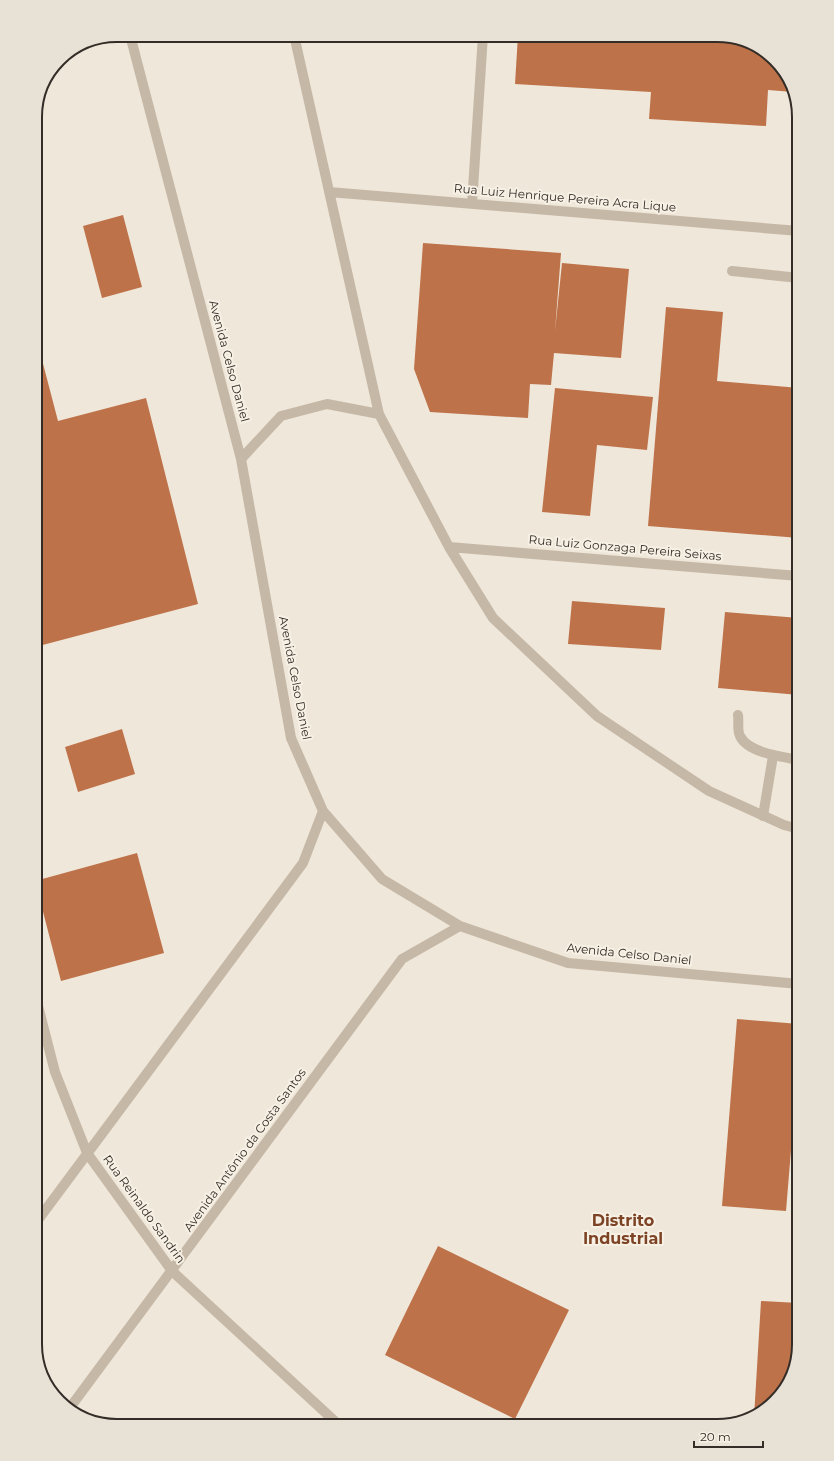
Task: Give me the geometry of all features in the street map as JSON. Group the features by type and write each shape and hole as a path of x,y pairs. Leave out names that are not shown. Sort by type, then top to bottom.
{"street":[{"name":"Avenida Celso Daniel","path":"132,42 241,459 291,738 323,811 382,879 460,926 568,963 792,983"},
{"path":"296,42 379,414 448,547 493,618 597,716 708,791 763,816 792,827"},
{"path":"472,204 483,42"},
{"name":"Rua Luiz Henrique Pereira Acra Lique","path":"329,192 792,230"},
{"path":"732,271 792,277"},
{"path":"241,459 281,416 327,404 379,414"},
{"name":"Rua Luiz Gonzaga Pereira Seixas","path":"448,547 792,575"},
{"path":"738,715 740,736 748,745 773,756 792,759"},
{"path":"763,816 773,756"},
{"path":"42,1214 303,863 323,811"},
{"name":"Avenida Antônio da Costa Santos","path":"73,1404 402,959 460,926"},
{"name":"Rua Reinaldo Sandrin","path":"42,1021 55,1072 87,1153 172,1271 332,1419"}],"building":[{"path":"518,42 722,42 741,46 759,55 779,75 787,92 768,90 766,126 649,119 651,92 515,84"},
{"path":"123,215 142,287 102,298 83,226"},
{"path":"423,243 561,253 555,331 562,263 629,269 621,358 554,353 551,385 530,384 528,418 430,412 414,369"},
{"path":"666,307 723,312 717,381 792,387 792,537 648,526"},
{"path":"42,360 58,421 146,398 198,604 42,645"},
{"path":"555,388 653,397 647,450 597,445 590,516 542,512"},
{"path":"572,601 665,608 661,650 568,644"},
{"path":"725,612 792,617 792,694 718,688"},
{"path":"122,729 135,774 78,792 65,747"},
{"path":"137,853 164,953 61,981 42,908 42,879"},
{"path":"737,1019 792,1023 792,1138 786,1211 722,1206"},
{"path":"438,1246 569,1310 515,1419 385,1355"},
{"path":"761,1301 792,1303 792,1344 786,1373 777,1390 763,1404 754,1409"}],"district":[{"name":"Distrito Industrial","path":"623,1229"}]}
